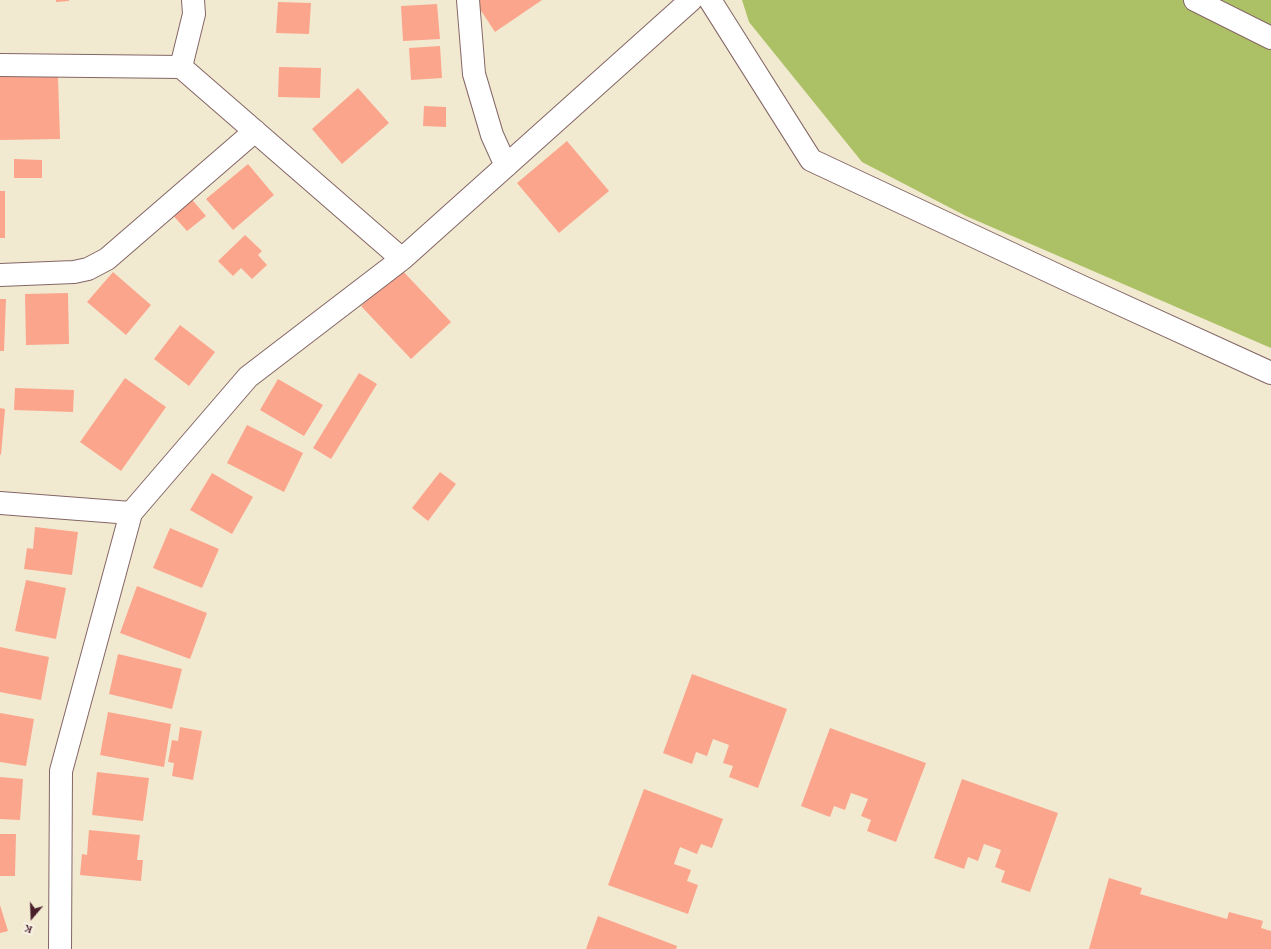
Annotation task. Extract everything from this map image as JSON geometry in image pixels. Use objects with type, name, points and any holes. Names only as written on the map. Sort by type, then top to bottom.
[{"type":"street","points":[[181,67],[194,14],[193,0]]},
{"type":"street","points":[[468,0],[474,74],[492,135],[506,166]]},
{"type":"street","points":[[60,949],[61,771],[131,513],[248,378],[402,259],[690,0]]},
{"type":"street","points":[[710,0],[811,160],[1271,373]]},
{"type":"street","points":[[1195,0],[1271,38]]},
{"type":"street","points":[[0,65],[181,67],[402,259]]},
{"type":"street","points":[[0,275],[74,272],[98,265],[107,259],[255,130]]},
{"type":"street","points":[[0,502],[131,513]]},
{"type":"green space","points":[[742,0],[1271,0],[1271,348],[966,216],[862,162],[749,22]]},
{"type":"building","points":[[56,0],[69,0],[69,1],[56,2]]},
{"type":"building","points":[[474,0],[542,0],[495,32]]},
{"type":"building","points":[[278,2],[311,3],[309,34],[276,33]]},
{"type":"building","points":[[437,4],[440,39],[403,41],[401,6]]},
{"type":"building","points":[[440,46],[442,78],[411,80],[409,48]]},
{"type":"building","points":[[279,67],[321,68],[320,98],[278,97]]},
{"type":"building","points":[[58,76],[60,139],[0,140],[0,77]]},
{"type":"building","points":[[358,88],[389,123],[342,164],[312,129]]},
{"type":"building","points":[[424,106],[446,107],[446,127],[423,126]]},
{"type":"building","points":[[567,141],[609,191],[559,233],[517,183]]},
{"type":"building","points":[[14,159],[42,160],[42,178],[14,178]]},
{"type":"building","points":[[248,164],[274,195],[233,230],[206,199]]},
{"type":"building","points":[[0,191],[5,191],[5,238],[0,238]]},
{"type":"building","points":[[189,196],[206,216],[187,231],[170,212]]},
{"type":"building","points":[[245,235],[262,251],[258,255],[267,265],[252,279],[241,268],[233,276],[218,261]]},
{"type":"building","points":[[400,268],[451,322],[411,359],[361,306]]},
{"type":"building","points":[[113,272],[151,305],[126,335],[87,302]]},
{"type":"building","points":[[68,293],[69,344],[26,345],[25,294]]},
{"type":"building","points":[[0,299],[6,299],[4,351],[0,351]]},
{"type":"building","points":[[180,325],[215,352],[189,386],[154,359]]},
{"type":"building","points":[[359,373],[377,384],[331,459],[313,448]]},
{"type":"building","points":[[125,378],[166,407],[121,471],[80,442]]},
{"type":"building","points":[[278,379],[323,405],[304,436],[260,410]]},
{"type":"building","points":[[15,388],[74,390],[73,412],[14,410]]},
{"type":"building","points":[[0,408],[5,409],[1,455],[0,454]]},
{"type":"building","points":[[247,425],[303,453],[284,492],[227,463]]},
{"type":"building","points":[[440,472],[456,484],[428,521],[412,508]]},
{"type":"building","points":[[212,473],[253,497],[232,534],[190,510]]},
{"type":"building","points":[[35,527],[78,532],[72,575],[24,569],[27,548],[33,549]]},
{"type":"building","points":[[170,528],[219,549],[202,588],[153,568]]},
{"type":"building","points":[[26,580],[66,588],[56,639],[15,631]]},
{"type":"building","points":[[137,586],[207,613],[190,659],[120,633]]},
{"type":"building","points":[[0,647],[49,657],[41,700],[0,692]]},
{"type":"building","points":[[118,654],[182,669],[172,709],[109,694]]},
{"type":"building","points":[[692,674],[787,709],[758,788],[729,777],[733,766],[723,763],[729,745],[713,739],[707,756],[696,752],[692,764],[663,753]]},
{"type":"building","points":[[108,712],[171,724],[164,767],[100,755]]},
{"type":"building","points":[[0,713],[34,719],[26,766],[0,762]]},
{"type":"building","points":[[180,727],[202,731],[193,780],[172,776],[174,763],[168,762],[172,740],[178,741]]},
{"type":"building","points":[[830,728],[926,763],[896,842],[867,831],[871,820],[861,816],[868,799],[851,793],[845,810],[834,806],[830,817],[801,806]]},
{"type":"building","points":[[97,772],[149,778],[143,821],[92,815]]},
{"type":"building","points":[[0,777],[23,779],[20,820],[0,819]]},
{"type":"building","points":[[962,779],[1058,813],[1030,892],[1001,882],[1005,871],[995,867],[1001,850],[984,844],[978,861],[968,857],[964,869],[934,858]]},
{"type":"building","points":[[644,789],[723,819],[712,848],[701,844],[697,854],[680,847],[674,864],[691,870],[687,881],[698,885],[688,914],[608,885]]},
{"type":"building","points":[[89,830],[140,835],[137,860],[143,860],[141,881],[80,875],[82,854],[87,855]]},
{"type":"building","points":[[0,834],[16,834],[15,876],[0,876]]},
{"type":"building","points":[[1109,878],[1142,888],[1140,894],[1227,919],[1229,912],[1263,921],[1261,928],[1271,931],[1271,949],[1089,949]]},
{"type":"building","points":[[0,905],[8,931],[0,933]]},
{"type":"building","points":[[598,916],[677,946],[676,949],[586,949]]}]
